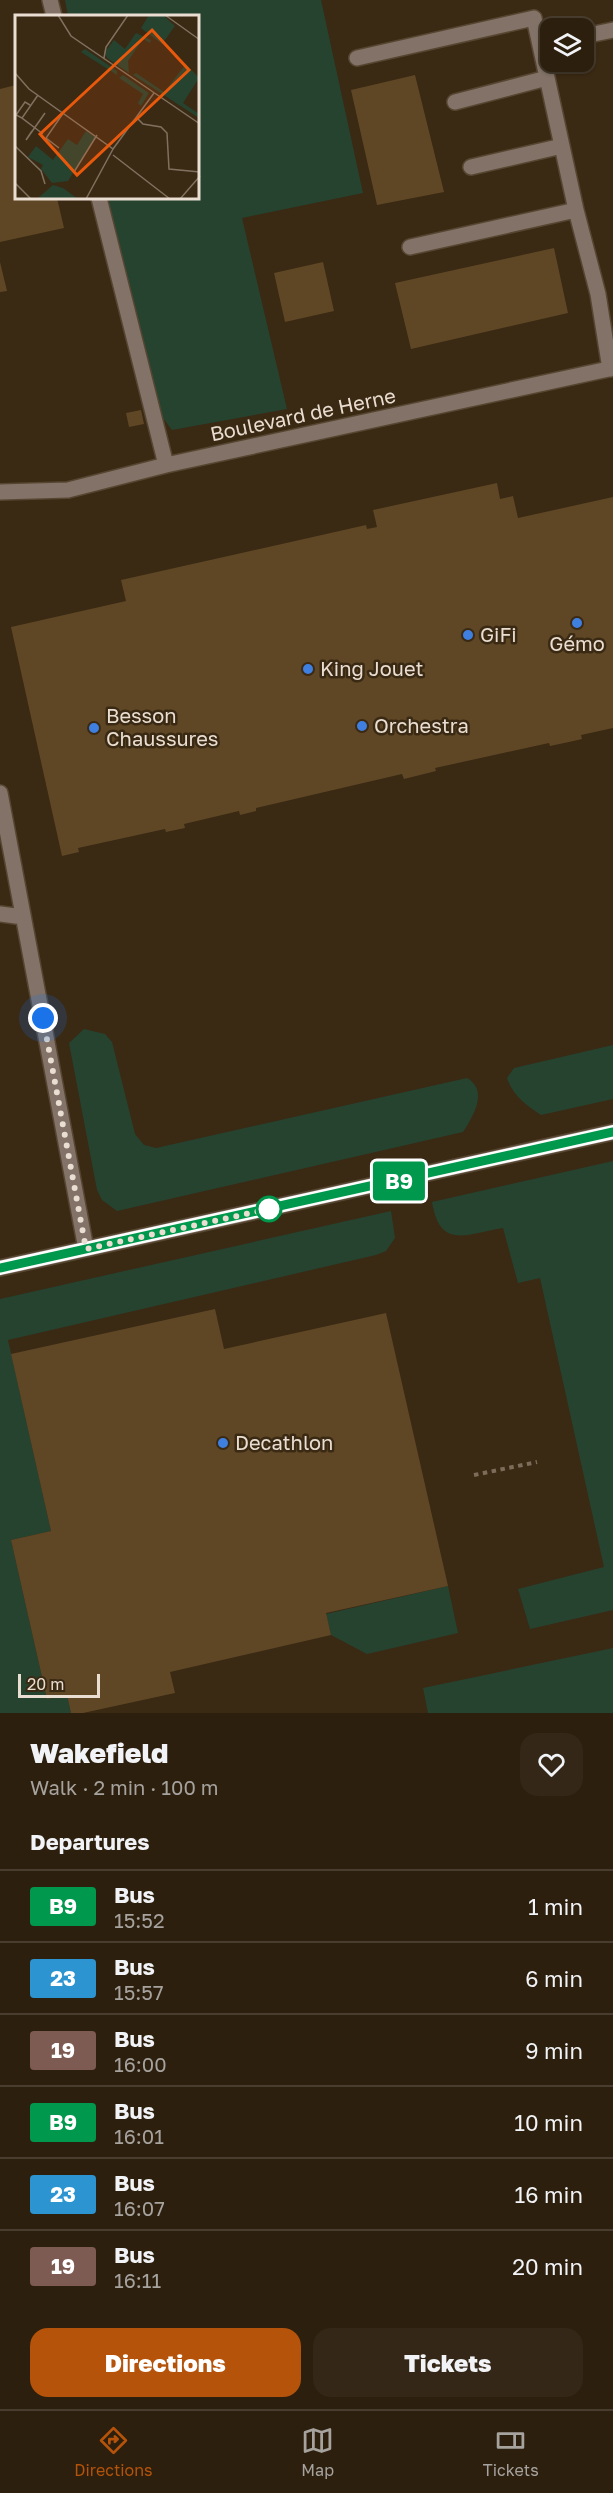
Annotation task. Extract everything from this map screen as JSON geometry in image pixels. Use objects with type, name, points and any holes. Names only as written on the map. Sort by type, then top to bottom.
[{"type":"street","points":[[50,0],[54,15]]},
{"type":"street","points":[[357,58],[534,18],[576,210],[598,294],[611,369]]},
{"type":"street","points":[[594,34],[613,30]]},
{"type":"street","points":[[456,102],[547,78]]},
{"type":"street","points":[[471,167],[562,146]]},
{"type":"street","points":[[100,200],[166,465]]},
{"type":"street","points":[[410,247],[576,210]]},
{"type":"street","name":"Boulevard de Herne","points":[[0,492],[68,490],[166,465],[611,369]]},
{"type":"street","points":[[0,793],[86,1249]]},
{"type":"street","points":[[0,914],[23,918]]},
{"type":"street","points":[[0,1268],[613,1132]]},
{"type":"path","points":[[474,1476],[537,1462]]},
{"type":"green space","points":[[65,0],[321,0],[363,193],[242,218],[287,409],[172,430],[150,401],[107,200],[200,200],[200,15],[68,15]]},
{"type":"green space","points":[[84,1029],[105,1034],[112,1042],[135,1134],[144,1145],[156,1148],[467,1078],[474,1083],[477,1090],[477,1104],[463,1132],[117,1211],[102,1200],[97,1190],[69,1043]]},
{"type":"green space","points":[[613,1045],[613,1099],[541,1115],[516,1095],[507,1078],[514,1068]]},
{"type":"green space","points":[[613,1161],[613,1610],[530,1629],[518,1589],[604,1567],[540,1278],[518,1283],[503,1228],[466,1235],[448,1233],[441,1227],[432,1202]]},
{"type":"green space","points":[[391,1211],[395,1238],[386,1251],[376,1255],[8,1340],[51,1531],[11,1540],[47,1699],[67,1695],[71,1713],[0,1713],[0,1299]]},
{"type":"green space","points":[[448,1586],[458,1633],[367,1654],[331,1635],[326,1614]]},
{"type":"green space","points":[[613,1648],[613,1713],[428,1713],[423,1688]]},
{"type":"building","points":[[415,75],[444,192],[377,205],[351,90]]},
{"type":"building","points":[[15,85],[15,200],[57,200],[64,228],[0,242],[0,89]]},
{"type":"building","points":[[554,248],[568,313],[411,349],[395,283]]},
{"type":"building","points":[[0,262],[7,291],[0,292]]},
{"type":"building","points":[[323,262],[334,311],[285,322],[274,273]]},
{"type":"building","points":[[141,410],[144,424],[129,427],[126,413]]},
{"type":"building","points":[[497,483],[500,499],[513,496],[518,518],[613,497],[613,728],[581,735],[582,739],[569,742],[550,746],[549,743],[435,768],[436,771],[404,779],[402,774],[256,808],[256,811],[240,815],[239,811],[184,824],[185,828],[166,832],[165,829],[78,848],[79,852],[62,856],[11,627],[126,601],[121,580],[366,525],[367,529],[377,527],[373,510]]},
{"type":"building","name":"Decathlon","points":[[215,1309],[224,1349],[386,1313],[448,1586],[326,1613],[331,1635],[170,1672],[175,1693],[83,1713],[71,1713],[67,1695],[47,1699],[11,1540],[51,1531],[11,1354]]},
{"type":"bus line","name":"B9","points":[[0,1268],[402,1181],[613,1132]]},
{"type":"place","name":"Gémo","points":[[577,623]]},
{"type":"place","name":"GiFi","points":[[468,635]]},
{"type":"place","name":"King Jouet","points":[[308,669]]},
{"type":"place","name":"Orchestra","points":[[362,726]]},
{"type":"place","name":"Besson Chaussures","points":[[94,728]]},
{"type":"place","name":"Decathlon","points":[[223,1443]]},
{"type":"route","points":[[43,1018],[86,1249],[271,1209],[269,1209]]}]
